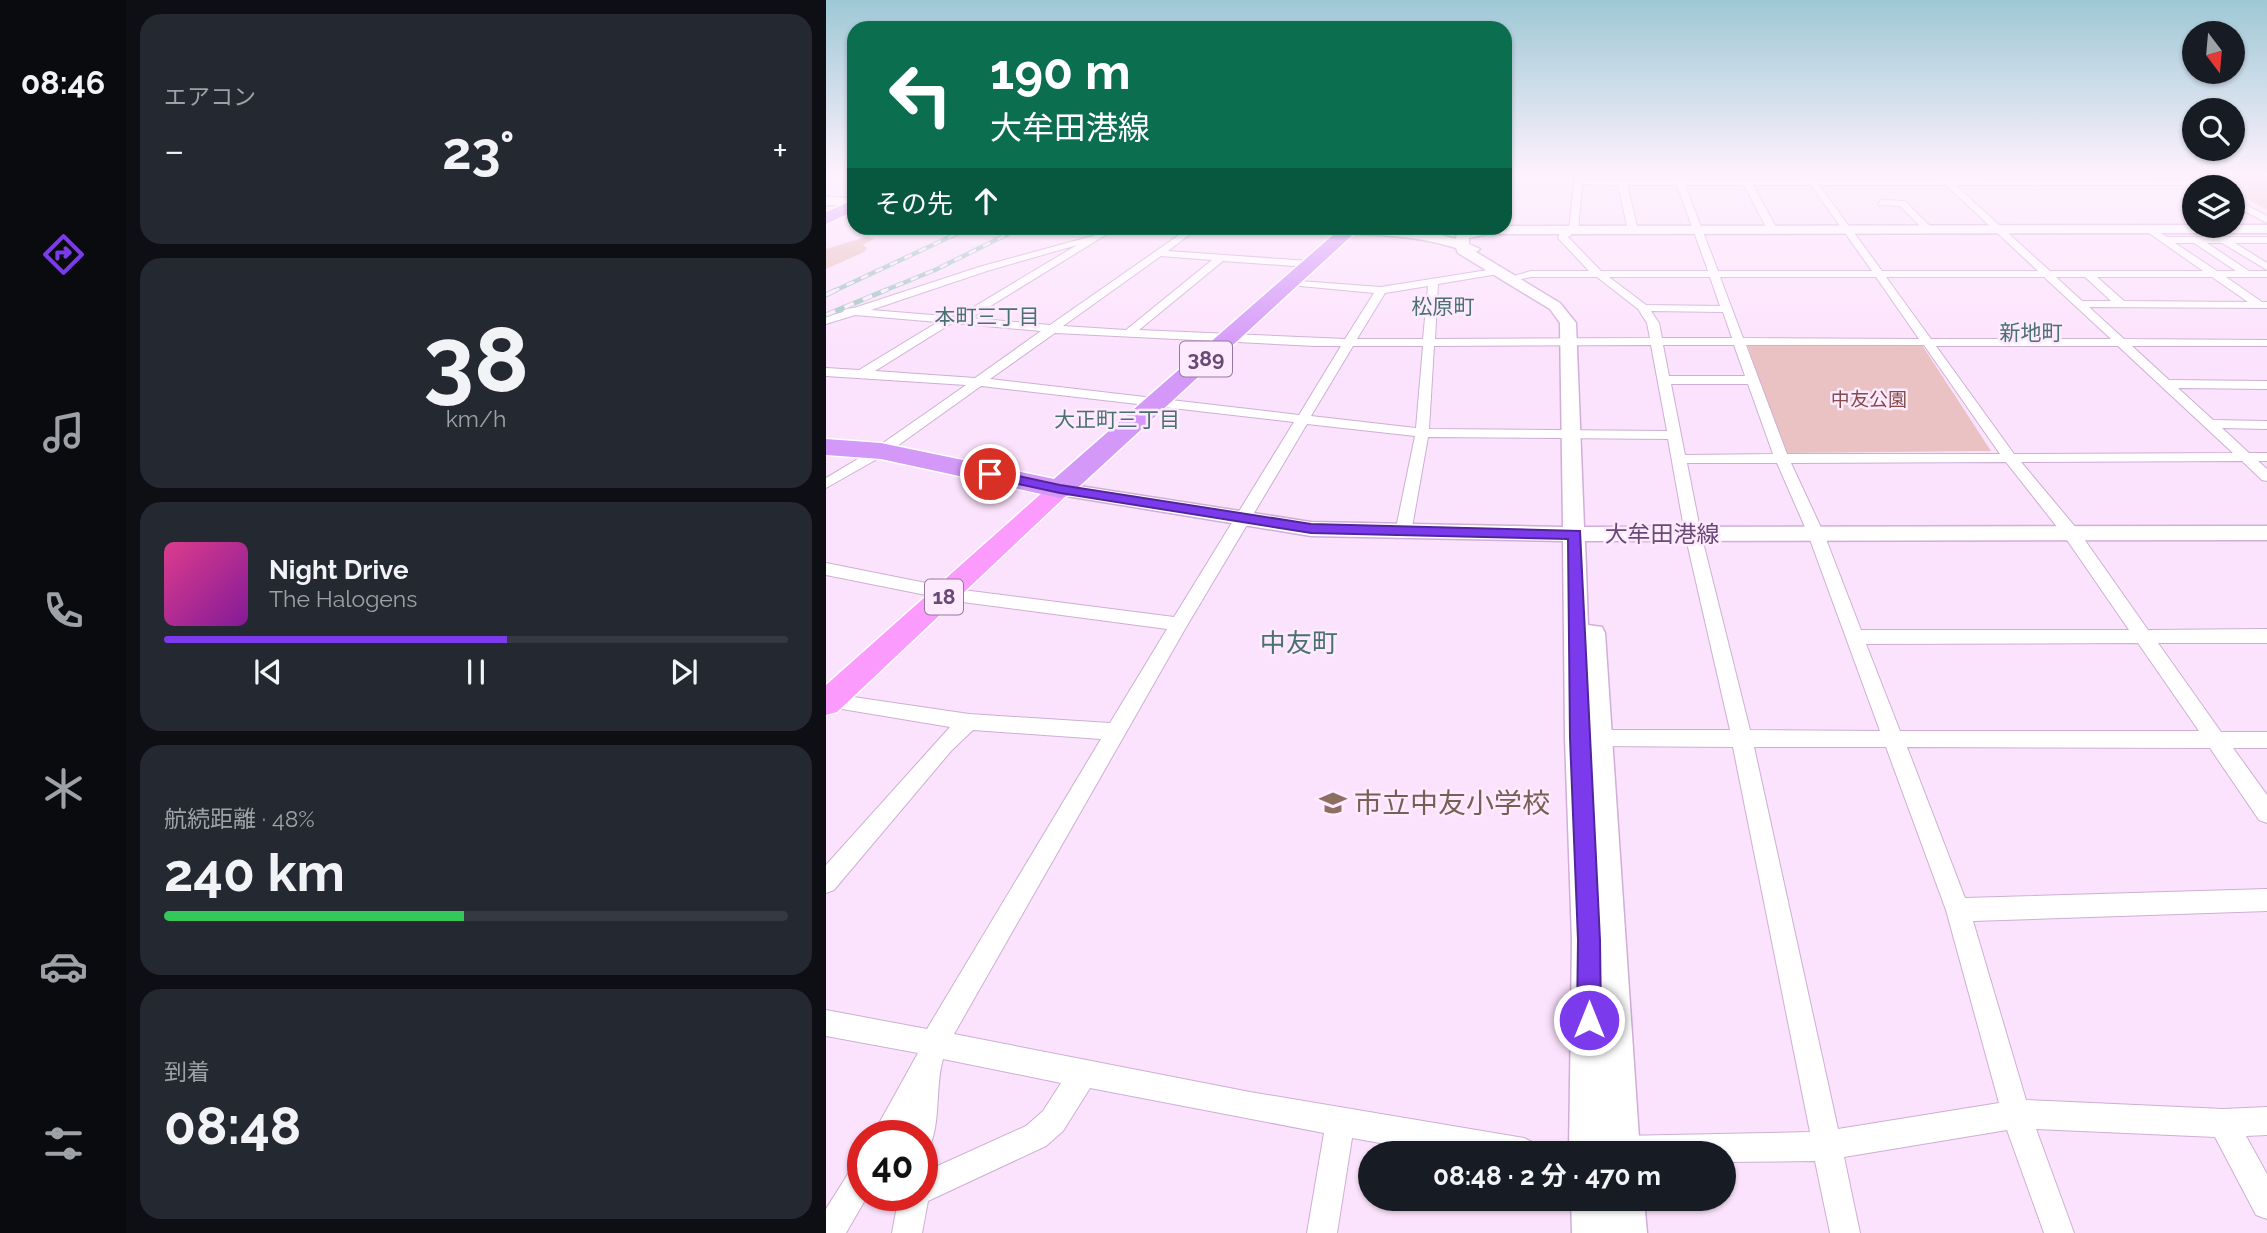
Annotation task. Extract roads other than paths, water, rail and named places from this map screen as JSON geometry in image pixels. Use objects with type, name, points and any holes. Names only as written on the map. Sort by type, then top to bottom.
[{"type":"highway","name":"389","points":[[1052,487],[1337,235]]},
{"type":"highway","points":[[826,447],[881,451],[1052,487]]},
{"type":"main road","name":"18","points":[[827,692],[1052,487]]},
{"type":"street","points":[[1566,234],[1563,237],[1599,274],[1627,292],[1644,308],[1653,323],[1693,534],[1742,740],[1845,1233]]},
{"type":"street","points":[[1699,234],[1782,459],[1816,534],[1958,910],[2016,1114],[2059,1233]]},
{"type":"street","points":[[1850,234],[2011,459],[2071,533],[2146,637],[2267,813]]},
{"type":"street","points":[[2004,234],[2267,477]]},
{"type":"street","points":[[2132,234],[2182,234]]},
{"type":"street","points":[[2156,234],[2196,240],[2207,238]]},
{"type":"street","points":[[2156,234],[2264,307]]},
{"type":"street","points":[[862,374],[1100,235]]},
{"type":"street","points":[[826,484],[881,451],[1184,235]]},
{"type":"street","points":[[1428,235],[1461,245]]},
{"type":"street","points":[[1462,235],[1463,250],[1510,275],[1563,314],[1573,341],[1582,534],[1598,738],[1605,1141]]},
{"type":"street","points":[[826,321],[848,311],[1065,244],[1097,237]]},
{"type":"street","points":[[2228,238],[2267,267]]},
{"type":"street","points":[[2240,238],[2267,240]]},
{"type":"street","points":[[2196,240],[2247,274]]},
{"type":"street","points":[[2251,240],[2267,250]]},
{"type":"street","points":[[1159,253],[1221,257],[1299,270],[1381,290],[1510,275],[2267,274]]},
{"type":"street","points":[[1129,333],[1221,257]]},
{"type":"street","points":[[2086,273],[2121,304]]},
{"type":"street","points":[[1403,533],[1422,433],[1433,283]]},
{"type":"street","points":[[895,1120],[926,1068],[935,1041],[1179,624],[1351,344],[1381,290]]},
{"type":"street","points":[[2081,304],[2264,307]]},
{"type":"street","points":[[1644,308],[1728,309]]},
{"type":"street","points":[[848,311],[1052,329],[1351,344],[1573,341],[2267,343]]},
{"type":"street","points":[[826,372],[979,382],[1422,433],[1674,435]]},
{"type":"street","points":[[1663,380],[1754,380]]},
{"type":"street","points":[[2167,384],[2267,385]]},
{"type":"street","points":[[2210,424],[2267,425]]},
{"type":"street","points":[[1678,458],[2267,457]]},
{"type":"street","name":"大牟田港線","points":[[1052,487],[1311,529],[1403,533],[2267,533]]},
{"type":"street","points":[[1582,534],[1579,738],[1589,940],[1604,1141]]},
{"type":"street","points":[[826,569],[936,592],[1179,624]]},
{"type":"street","points":[[1855,637],[2267,636]]},
{"type":"street","points":[[827,692],[969,722],[1117,732]]},
{"type":"street","points":[[826,882],[944,745],[969,722]]},
{"type":"street","points":[[1598,738],[2267,740]]},
{"type":"street","points":[[1958,910],[2267,900]]},
{"type":"street","points":[[826,1023],[935,1041],[1083,1074],[1340,1124],[1448,1141]]},
{"type":"street","points":[[921,1120],[926,1068]]},
{"type":"street","points":[[938,1182],[1036,1136],[1060,1112],[1083,1074]]},
{"type":"street","points":[[1736,1148],[1825,1146],[2016,1114],[2223,1123],[2267,1121]]},
{"type":"street","points":[[2223,1123],[2267,1204]]},
{"type":"street","points":[[1322,1233],[1340,1124]]},
{"type":"street","points":[[829,1233],[847,1203]]},
{"type":"street","points":[[907,1233],[911,1211]]},
{"type":"street","points":[[1593,1211],[1594,1233]]},
{"type":"street","points":[[1624,1211],[1625,1233]]},
{"type":"railway","points":[[832,292],[954,235]]},
{"type":"railway","points":[[881,292],[935,270],[1006,235]]},
{"type":"railway","points":[[832,292],[836,290]]},
{"type":"railway","points":[[826,315],[886,290]]},
{"type":"railway","points":[[826,295],[832,292]]},
{"type":"place","name":"市立中友小学校","points":[[1333,803]]},
{"type":"district","name":"松原町","points":[[1443,307]]},
{"type":"district","name":"本町三丁目","points":[[987,317]]},
{"type":"district","name":"新地町","points":[[2031,333]]},
{"type":"district","name":"大正町三丁目","points":[[1117,420]]},
{"type":"district","name":"中友町","points":[[1299,643]]},
{"type":"park label","name":"中友公園","points":[[1869,399]]}]
